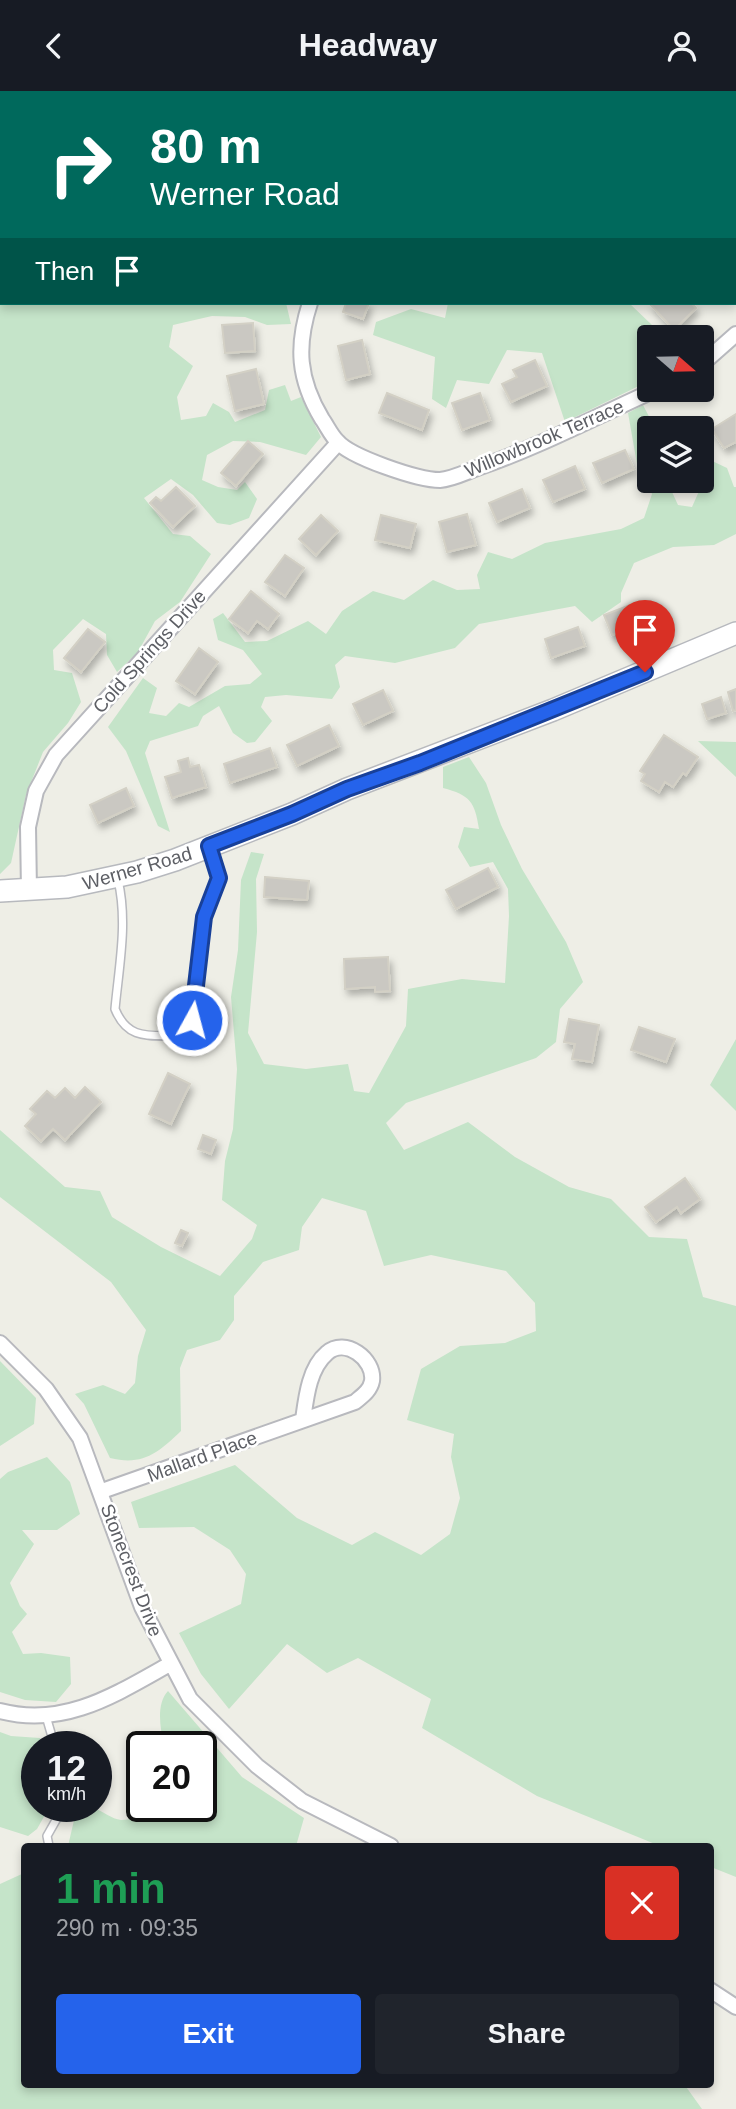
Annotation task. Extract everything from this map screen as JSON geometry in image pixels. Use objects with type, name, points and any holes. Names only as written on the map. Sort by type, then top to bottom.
[{"type":"street","name":"Willowbrook Terrace","points":[[309,305],[302,329],[301,366],[310,399],[338,443],[389,470],[439,480],[505,458],[637,398]]},
{"type":"street","points":[[714,354],[736,334]]},
{"type":"street","name":"Cold Springs Drive","points":[[29,891],[27,827],[36,791],[55,755],[338,443]]},
{"type":"street","name":"Werner Road","points":[[0,891],[67,887],[175,860],[292,814],[347,789],[553,710],[736,633]]},
{"type":"street","name":"Stonecrest Drive","points":[[0,1343],[46,1389],[80,1438],[102,1491],[142,1607],[190,1699],[257,1766],[302,1801],[385,1843]]},
{"type":"street","name":"Mallard Place","points":[[102,1491],[355,1402],[367,1392],[372,1380],[371,1366],[363,1356],[342,1347],[333,1348],[326,1353],[313,1374],[303,1420]]},
{"type":"street","points":[[0,1711],[46,1716],[62,1714],[91,1705],[170,1664]]},
{"type":"street","points":[[714,1993],[736,2007]]},
{"type":"lane","points":[[117,876],[123,902],[123,919],[116,1009],[127,1028],[139,1035],[179,1036],[192,1020],[204,917],[219,878],[209,846]]},
{"type":"lane","points":[[46,1716],[50,1731]]},
{"type":"lane","points":[[48,1843],[47,1836],[55,1822]]},
{"type":"green space","points":[[0,305],[286,305],[291,324],[267,325],[245,317],[212,316],[173,325],[169,347],[193,366],[177,397],[181,420],[206,416],[213,403],[229,412],[235,422],[265,410],[269,390],[285,385],[291,401],[301,397],[321,437],[306,455],[260,442],[233,441],[207,455],[202,480],[218,487],[237,490],[245,482],[257,499],[249,518],[230,525],[217,523],[193,495],[171,479],[144,498],[173,534],[190,536],[211,554],[180,602],[155,621],[138,652],[117,672],[107,655],[106,634],[83,619],[53,650],[54,670],[72,673],[81,702],[68,723],[43,752],[26,795],[11,863],[0,874]]},
{"type":"green space","points":[[448,305],[631,305],[652,325],[637,325],[637,387],[565,422],[542,353],[507,350],[489,384],[457,380],[446,408],[432,399],[435,357],[373,335],[376,322],[411,309],[445,318]]},
{"type":"green space","points":[[643,405],[649,416],[637,416],[637,464],[628,413]]},
{"type":"green space","points":[[714,462],[727,468],[736,487],[736,534],[714,545],[673,547],[634,563],[621,593],[621,602],[592,622],[575,606],[479,624],[455,648],[395,663],[345,656],[335,665],[340,687],[332,699],[286,695],[265,697],[261,707],[272,721],[255,742],[247,743],[233,733],[219,706],[203,716],[198,726],[150,741],[145,753],[170,832],[158,826],[126,751],[108,727],[143,678],[157,688],[149,713],[166,716],[179,703],[189,707],[225,686],[250,684],[262,674],[243,650],[218,640],[213,619],[223,613],[245,642],[267,641],[308,621],[326,634],[342,611],[373,591],[404,600],[433,580],[457,590],[480,589],[477,575],[488,552],[512,559],[545,543],[621,529],[644,518],[652,494],[672,493],[678,505],[692,507],[698,493],[714,493]]},
{"type":"green space","points":[[698,741],[736,742],[736,777]]},
{"type":"green space","points":[[469,757],[486,783],[501,825],[522,869],[566,942],[583,982],[560,1009],[556,1042],[536,1058],[406,1103],[386,1123],[404,1150],[468,1122],[515,1157],[569,1187],[611,1199],[649,1237],[687,1239],[703,1297],[736,1306],[736,1877],[714,1868],[714,1843],[653,1843],[537,1796],[422,1728],[431,1699],[358,1658],[327,1673],[287,1644],[229,1709],[201,1674],[179,1633],[241,1604],[246,1574],[230,1550],[194,1527],[139,1528],[131,1502],[235,1465],[297,1518],[352,1545],[375,1532],[421,1555],[450,1534],[460,1498],[451,1457],[454,1434],[407,1420],[421,1369],[460,1346],[505,1343],[536,1331],[535,1303],[506,1271],[431,1255],[384,1266],[366,1211],[322,1198],[302,1227],[299,1250],[263,1262],[234,1296],[234,1320],[220,1340],[187,1350],[180,1368],[181,1431],[149,1456],[122,1460],[110,1458],[84,1404],[75,1394],[103,1385],[125,1394],[135,1383],[138,1356],[146,1330],[111,1282],[0,1197],[0,1130],[65,1187],[100,1191],[112,1217],[161,1247],[220,1276],[252,1239],[257,1225],[222,1200],[225,1161],[233,1129],[237,1069],[231,997],[238,950],[241,880],[251,852],[264,854],[256,879],[257,932],[248,1033],[264,1064],[306,1069],[348,1064],[354,1091],[369,1093],[406,1026],[408,989],[462,979],[505,983],[508,889],[493,862],[470,867],[458,847],[464,827],[479,829],[470,801],[443,788],[443,767]]},
{"type":"green space","points":[[736,1039],[736,1111],[710,1085]]},
{"type":"green space","points":[[0,1361],[36,1398],[34,1424],[0,1446]]},
{"type":"green space","points":[[47,1457],[70,1482],[80,1514],[57,1530],[22,1530],[34,1544],[10,1583],[20,1606],[27,1614],[12,1632],[23,1654],[41,1653],[70,1657],[71,1684],[56,1702],[25,1700],[0,1692],[0,1479],[8,1472]]},
{"type":"green space","points":[[168,1691],[202,1731],[161,1731],[162,1703]]},
{"type":"green space","points":[[0,1732],[21,1737],[21,1822],[41,1822],[28,1836],[0,1827]]},
{"type":"green space","points":[[217,1748],[242,1777],[304,1818],[297,1843],[69,1843],[74,1822],[112,1822],[112,1817],[121,1820],[217,1822]]},
{"type":"green space","points":[[21,1874],[21,2088],[687,2088],[702,2109],[0,2109],[0,1884]]},
{"type":"building","points":[[345,305],[368,305],[363,319],[343,312]]},
{"type":"building","points":[[651,305],[693,305],[696,308],[679,325],[669,325]]},
{"type":"building","points":[[253,323],[255,351],[225,353],[222,325]]},
{"type":"building","points":[[362,340],[370,374],[346,380],[338,346]]},
{"type":"building","points":[[535,360],[547,386],[511,402],[502,384],[517,377],[513,370]]},
{"type":"building","points":[[256,369],[264,404],[235,411],[227,376]]},
{"type":"building","points":[[387,393],[429,410],[422,430],[379,413]]},
{"type":"building","points":[[480,393],[490,420],[462,430],[452,403]]},
{"type":"building","points":[[736,414],[736,442],[724,448],[714,428]]},
{"type":"building","points":[[248,441],[263,454],[236,486],[221,473]]},
{"type":"building","points":[[625,450],[634,469],[602,483],[593,463]]},
{"type":"building","points":[[575,466],[585,489],[553,502],[543,480]]},
{"type":"building","points":[[176,487],[195,506],[173,527],[150,503],[156,497],[161,501]]},
{"type":"building","points":[[522,489],[530,508],[497,522],[489,503]]},
{"type":"building","points":[[467,514],[476,545],[447,552],[439,522]]},
{"type":"building","points":[[321,515],[338,531],[316,555],[299,539]]},
{"type":"building","points":[[381,515],[416,524],[410,548],[375,540]]},
{"type":"building","points":[[285,555],[304,568],[285,596],[265,582]]},
{"type":"building","points":[[251,591],[279,614],[268,629],[257,621],[248,633],[229,619]]},
{"type":"building","points":[[630,605],[638,625],[612,635],[604,615]]},
{"type":"building","points":[[578,627],[585,646],[551,658],[545,639]]},
{"type":"building","points":[[88,629],[105,642],[81,672],[64,658]]},
{"type":"building","points":[[199,648],[218,662],[195,694],[176,681]]},
{"type":"building","points":[[736,689],[736,710],[733,711],[728,692]]},
{"type":"building","points":[[383,690],[393,711],[363,725],[353,704]]},
{"type":"building","points":[[721,697],[726,713],[707,719],[702,704]]},
{"type":"building","points":[[329,725],[339,746],[297,766],[287,745]]},
{"type":"building","points":[[664,735],[698,757],[686,775],[683,773],[673,787],[665,782],[659,792],[641,781],[645,774],[640,771]]},
{"type":"building","points":[[270,748],[277,767],[230,783],[224,764]]},
{"type":"building","points":[[188,758],[190,767],[199,765],[206,787],[172,798],[165,777],[181,772],[178,761]]},
{"type":"building","points":[[126,788],[134,806],[98,823],[90,805]]},
{"type":"building","points":[[488,868],[498,887],[456,909],[446,890]]},
{"type":"building","points":[[265,877],[309,881],[307,900],[264,897]]},
{"type":"building","points":[[388,957],[390,991],[375,992],[375,987],[345,989],[344,959]]},
{"type":"building","points":[[569,1019],[599,1025],[592,1062],[572,1059],[575,1044],[564,1042]]},
{"type":"building","points":[[639,1027],[675,1039],[666,1062],[631,1050]]},
{"type":"building","points":[[168,1073],[190,1084],[171,1124],[149,1114]]},
{"type":"building","points":[[85,1087],[101,1102],[65,1140],[53,1129],[41,1141],[25,1126],[36,1114],[30,1109],[47,1091],[55,1098],[65,1088],[75,1098]]},
{"type":"building","points":[[203,1135],[216,1140],[211,1154],[198,1149]]},
{"type":"building","points":[[685,1178],[700,1199],[681,1213],[677,1207],[656,1222],[645,1207]]},
{"type":"building","points":[[181,1230],[188,1233],[182,1246],[175,1243]]},
{"type":"route","points":[[192,1020],[204,917],[219,878],[209,846],[645,672]]}]
